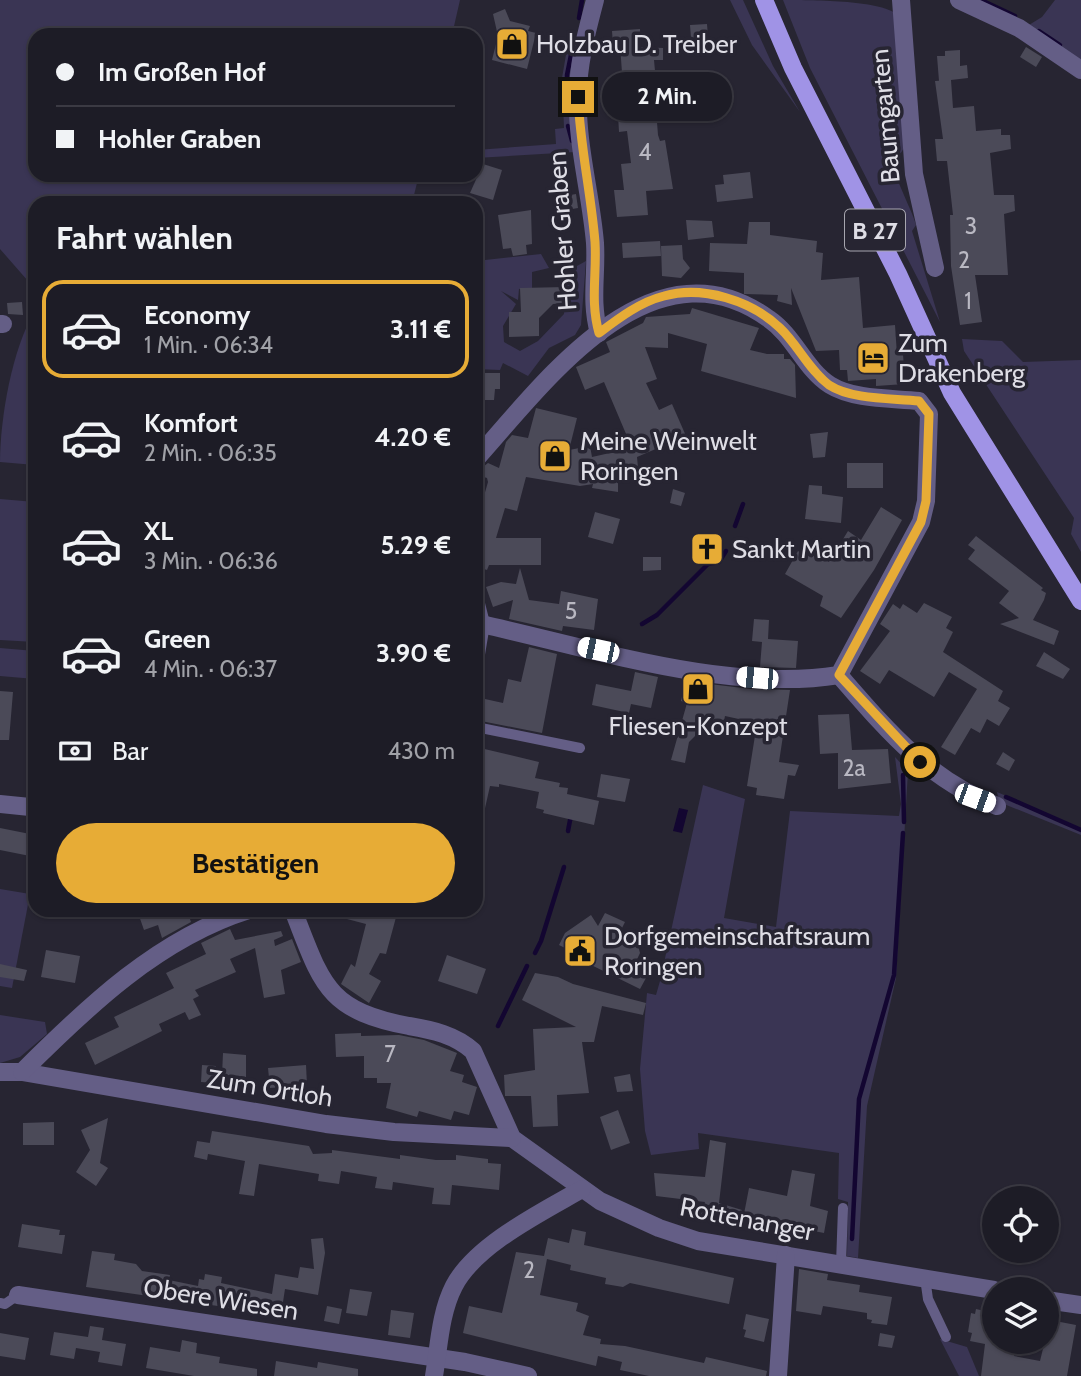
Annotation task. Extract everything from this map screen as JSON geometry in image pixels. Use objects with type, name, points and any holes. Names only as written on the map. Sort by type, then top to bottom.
[{"type":"main road","name":"B 27","points":[[764,0],[793,68],[898,274],[940,370],[978,439],[1054,552],[1081,600]]},
{"type":"street","name":"Hohler Graben","points":[[595,0],[582,56],[578,97],[592,207],[595,251],[593,303],[599,333]]},
{"type":"street","name":"Baumgarten","points":[[901,0],[914,174],[935,268]]},
{"type":"street","points":[[959,0],[978,6],[1030,34],[1081,70]]},
{"type":"street","points":[[483,452],[556,372],[599,333],[639,306],[667,295],[694,293],[742,304],[769,318],[833,387],[860,394],[919,401],[929,414],[926,501],[921,522],[839,675]]},
{"type":"street","points":[[483,624],[634,659],[732,675],[792,680],[839,675]]},
{"type":"street","points":[[839,675],[920,762],[943,780],[997,806]]},
{"type":"street","points":[[0,804],[28,807]]},
{"type":"street","points":[[22,1072],[73,1020],[166,949],[198,930],[231,917]]},
{"type":"street","points":[[296,917],[321,979],[343,1003],[379,1020],[440,1032],[473,1051],[512,1138]]},
{"type":"street","name":"Zum Ortloh","points":[[0,1072],[22,1072],[326,1124],[394,1132],[512,1138]]},
{"type":"street","name":"Rottenanger","points":[[512,1138],[582,1189],[627,1214],[687,1237],[982,1288]]},
{"type":"street","points":[[435,1368],[446,1307],[454,1286],[467,1266],[507,1235],[582,1189]]},
{"type":"street","points":[[778,1376],[786,1255]]},
{"type":"street","name":"Obere Wiesen","points":[[18,1295],[435,1368],[528,1376]]},
{"type":"street","points":[[1059,1302],[1081,1306]]},
{"type":"lane","points":[[483,727],[580,748]]},
{"type":"lane","points":[[841,1264],[844,1208]]},
{"type":"lane","points":[[925,1278],[928,1299],[946,1337]]},
{"type":"lane","name":"Obere Wiesen","points":[[0,1303],[5,1304],[18,1295]]},
{"type":"shaded area","points":[[0,0],[460,0],[454,28],[28,28],[28,182],[417,182],[414,196],[28,196],[28,281],[0,249]]},
{"type":"shaded area","points":[[730,0],[743,0],[773,66],[800,112],[752,45]]},
{"type":"shaded area","points":[[783,0],[860,3],[888,9],[896,14],[905,145],[894,169],[916,225],[912,231],[940,322],[810,68]]},
{"type":"shaded area","points":[[1055,0],[1081,0],[1081,66],[1024,28],[1042,17]]},
{"type":"shaded area","points":[[568,43],[576,46],[569,90],[575,152],[483,158],[483,149],[556,144],[555,129],[564,128],[562,78]]},
{"type":"shaded area","points":[[541,254],[549,268],[532,272],[532,288],[519,289],[518,300],[501,291],[516,304],[503,326],[504,342],[520,351],[538,341],[564,314],[566,272],[586,261],[581,325],[575,335],[549,348],[528,376],[503,363],[500,370],[483,369],[483,260]]},
{"type":"shaded area","points":[[28,324],[28,464],[0,462],[2,425],[9,384]]},
{"type":"shaded area","points":[[962,339],[1002,341],[1023,362],[1081,360],[1081,552],[1071,534],[1074,518],[964,351]]},
{"type":"shaded area","points":[[0,499],[28,501],[28,642],[0,640]]},
{"type":"shaded area","points":[[0,648],[28,650],[28,678],[0,676]]},
{"type":"shaded area","points":[[895,757],[908,771],[896,978],[867,1106],[858,1258],[847,1256],[848,1202],[838,1199],[839,1153],[698,1133],[699,1149],[651,1155],[645,1131],[640,1069],[647,993],[656,995],[660,981],[703,785],[745,799],[724,918],[776,927],[790,811],[899,816],[901,804]]},
{"type":"shaded area","points":[[997,792],[1081,828],[1081,835],[999,802]]},
{"type":"shaded area","points":[[679,808],[688,810],[682,833],[673,831]]},
{"type":"shaded area","points":[[0,889],[28,894],[28,904],[12,988],[0,986]]},
{"type":"shaded area","points":[[0,1015],[45,1022],[47,1034],[20,1057],[0,1063]]},
{"type":"shaded area","points":[[940,1339],[967,1347],[979,1376],[959,1376]]},
{"type":"building","points":[[505,9],[510,21],[530,26],[528,31],[536,33],[527,69],[492,60],[496,44],[500,45],[493,14]]},
{"type":"building","points":[[707,24],[708,37],[691,38],[690,25]]},
{"type":"building","points":[[640,29],[641,47],[663,48],[663,60],[654,60],[653,71],[658,135],[660,141],[665,140],[673,189],[646,191],[648,215],[617,217],[614,190],[624,190],[621,164],[631,163],[627,131],[619,132],[618,115],[625,114],[620,45],[613,45],[612,31]]},
{"type":"building","points":[[1026,47],[1042,57],[1036,67],[1020,57]]},
{"type":"building","points":[[960,50],[960,66],[967,65],[968,78],[951,80],[953,108],[974,106],[976,131],[1001,129],[1001,135],[1010,135],[1011,149],[990,153],[994,195],[1014,195],[1015,211],[1004,214],[1008,275],[975,275],[982,322],[960,325],[951,266],[950,215],[953,215],[947,161],[937,161],[935,139],[943,139],[935,81],[939,81],[937,56],[945,56],[945,51]]},
{"type":"building","points":[[483,164],[502,170],[493,200],[470,193],[475,182],[483,182]]},
{"type":"building","points":[[750,172],[753,198],[717,202],[715,185],[724,184],[723,175]]},
{"type":"building","points":[[576,194],[578,208],[561,211],[559,197]]},
{"type":"building","points":[[531,210],[532,244],[526,245],[527,254],[513,256],[511,248],[503,249],[498,215]]},
{"type":"building","points":[[686,220],[712,221],[714,237],[688,240]]},
{"type":"building","points":[[749,222],[770,222],[770,235],[817,241],[816,252],[823,253],[821,280],[859,277],[863,328],[895,325],[897,355],[903,354],[905,384],[876,386],[876,379],[848,381],[847,370],[840,370],[839,350],[816,351],[791,288],[792,305],[777,301],[778,295],[744,294],[744,273],[709,271],[710,243],[747,244]]},
{"type":"building","points":[[660,241],[661,256],[623,258],[622,243]]},
{"type":"building","points":[[682,245],[683,259],[690,268],[681,278],[662,276],[661,246]]},
{"type":"building","points":[[566,287],[566,303],[553,304],[539,318],[539,336],[509,337],[509,312],[521,312],[520,288]]},
{"type":"building","points":[[22,302],[23,315],[8,314],[7,303]]},
{"type":"building","points":[[692,308],[759,328],[750,350],[784,354],[784,359],[790,359],[795,365],[796,398],[701,371],[707,344],[668,333],[668,348],[645,347],[657,379],[646,383],[659,410],[672,404],[686,436],[637,457],[639,478],[618,482],[618,492],[592,488],[593,484],[580,486],[526,477],[517,511],[505,508],[496,538],[541,538],[541,565],[489,565],[487,570],[484,569],[483,499],[488,482],[483,477],[483,467],[488,463],[499,468],[506,442],[512,435],[528,438],[536,408],[577,418],[569,450],[590,446],[592,457],[632,448],[604,382],[585,390],[576,367],[610,352],[606,342],[643,323],[646,317],[690,314]]},
{"type":"building","points":[[483,373],[500,373],[500,389],[495,389],[494,400],[483,400]]},
{"type":"building","points":[[828,432],[825,457],[813,458],[810,434]]},
{"type":"building","points":[[847,463],[883,463],[883,488],[847,488]]},
{"type":"building","points":[[809,485],[822,486],[822,494],[843,497],[841,523],[805,519]]},
{"type":"building","points":[[673,489],[685,493],[681,506],[670,503]]},
{"type":"building","points":[[881,507],[902,520],[874,570],[841,618],[820,606],[823,596],[785,574],[798,551],[805,556],[809,550],[829,562],[848,531],[861,540]]},
{"type":"building","points":[[595,512],[620,519],[613,544],[588,537]]},
{"type":"building","points":[[976,536],[1043,588],[1041,590],[1046,593],[1044,600],[1033,620],[1059,631],[1054,645],[1000,624],[1019,618],[999,603],[1009,591],[968,559],[975,550],[968,545]]},
{"type":"building","points":[[643,557],[661,557],[661,570],[643,571]]},
{"type":"building","points":[[520,568],[529,600],[559,604],[561,591],[598,599],[594,630],[563,626],[562,631],[509,619],[513,600],[493,607],[486,587],[501,582],[516,584]]},
{"type":"building","points":[[924,603],[952,617],[946,628],[953,632],[943,652],[1003,691],[998,701],[1010,708],[999,726],[987,719],[980,733],[971,728],[955,755],[941,747],[977,689],[949,672],[934,697],[889,670],[880,684],[860,671],[890,631],[880,624],[893,604],[900,609],[903,604],[917,613]]},
{"type":"building","points":[[754,619],[769,620],[768,639],[798,641],[796,668],[760,667],[762,642],[752,641]]},
{"type":"building","points":[[529,647],[557,654],[542,733],[483,721],[483,699],[503,703],[508,679],[521,682]]},
{"type":"building","points":[[1044,652],[1070,669],[1063,679],[1036,666]]},
{"type":"building","points":[[635,672],[658,677],[651,708],[631,704],[629,713],[592,705],[596,684],[631,691]]},
{"type":"building","points":[[685,681],[751,689],[790,690],[779,762],[799,765],[795,776],[788,775],[784,799],[756,795],[757,788],[747,786],[757,723],[725,716],[723,727],[698,723],[695,736],[689,742],[685,763],[671,760],[687,703],[681,701]]},
{"type":"building","points":[[0,691],[13,692],[9,740],[0,740]]},
{"type":"building","points":[[849,714],[852,750],[888,749],[891,783],[838,789],[838,753],[820,754],[818,715]]},
{"type":"building","points":[[483,749],[539,762],[535,778],[560,783],[559,787],[568,788],[567,794],[599,801],[594,825],[543,813],[544,810],[536,808],[539,792],[499,784],[499,787],[490,786],[483,817]]},
{"type":"building","points":[[1003,752],[1015,760],[1009,771],[996,764]]},
{"type":"building","points":[[601,774],[630,779],[625,802],[597,797]]},
{"type":"building","points":[[0,828],[28,834],[28,856],[0,850]]},
{"type":"building","points":[[605,913],[625,922],[614,944],[636,938],[640,953],[632,970],[646,978],[640,989],[581,960],[583,957],[559,945],[565,933],[591,915],[598,926]]},
{"type":"building","points":[[139,917],[189,917],[191,922],[162,938],[158,925],[144,930]]},
{"type":"building","points":[[339,917],[396,917],[386,954],[380,953],[369,974],[381,981],[369,1003],[341,984],[351,964],[355,967],[366,924]]},
{"type":"building","points":[[230,929],[235,940],[281,931],[283,936],[274,940],[275,946],[292,939],[301,962],[281,970],[285,994],[264,998],[255,948],[230,959],[236,972],[195,990],[199,996],[193,999],[201,1015],[189,1020],[185,1012],[159,1024],[162,1031],[95,1065],[85,1043],[119,1027],[114,1017],[174,988],[166,973],[206,954],[201,943]]},
{"type":"building","points":[[46,950],[80,956],[75,983],[41,977]]},
{"type":"building","points":[[447,955],[486,969],[477,994],[438,981]]},
{"type":"building","points":[[0,964],[27,970],[24,981],[0,977]]},
{"type":"building","points":[[535,973],[558,977],[573,984],[646,1003],[643,1015],[602,1006],[594,1042],[582,1042],[589,1093],[557,1095],[558,1126],[533,1127],[531,1096],[505,1096],[504,1075],[535,1070],[533,1029],[576,1027],[522,1000]]},
{"type":"building","points":[[361,1033],[361,1036],[399,1035],[424,1040],[457,1053],[450,1071],[464,1075],[462,1082],[477,1087],[469,1115],[454,1111],[451,1120],[419,1111],[417,1117],[386,1108],[391,1083],[377,1083],[377,1078],[364,1078],[364,1056],[336,1057],[335,1034]]},
{"type":"building","points":[[223,1053],[246,1055],[246,1077],[222,1075]]},
{"type":"building","points":[[202,1065],[216,1066],[215,1083],[201,1082]]},
{"type":"building","points":[[306,1065],[307,1085],[270,1088],[268,1068]]},
{"type":"building","points":[[630,1074],[633,1091],[617,1092],[614,1077]]},
{"type":"building","points":[[618,1110],[630,1143],[611,1150],[600,1117]]},
{"type":"building","points":[[108,1118],[100,1163],[108,1168],[96,1186],[76,1172],[90,1150],[81,1130]]},
{"type":"building","points":[[54,1122],[54,1145],[23,1145],[23,1123]]},
{"type":"building","points":[[212,1131],[309,1146],[313,1154],[332,1153],[332,1150],[400,1159],[400,1155],[456,1160],[456,1155],[488,1159],[488,1163],[501,1164],[499,1190],[452,1185],[450,1205],[432,1204],[434,1188],[393,1182],[392,1190],[375,1188],[377,1177],[341,1171],[339,1184],[318,1181],[319,1174],[259,1164],[254,1196],[239,1194],[245,1161],[208,1154],[207,1160],[194,1157],[197,1141],[210,1143]]},
{"type":"building","points":[[710,1140],[726,1143],[719,1203],[742,1210],[737,1229],[700,1218],[705,1202],[656,1196],[654,1173],[705,1177]]},
{"type":"building","points":[[792,1170],[815,1174],[810,1206],[828,1211],[824,1233],[793,1227],[791,1242],[779,1240],[782,1221],[744,1214],[749,1188],[787,1196]]},
{"type":"building","points":[[22,1224],[60,1230],[59,1235],[65,1235],[62,1254],[18,1247]]},
{"type":"building","points":[[572,1229],[586,1232],[584,1245],[734,1278],[729,1304],[630,1283],[623,1287],[605,1284],[606,1278],[570,1270],[571,1265],[547,1259],[540,1295],[578,1303],[576,1311],[589,1316],[583,1335],[601,1339],[600,1344],[625,1346],[704,1363],[706,1357],[767,1371],[766,1376],[649,1376],[620,1370],[622,1362],[598,1356],[596,1366],[463,1333],[469,1306],[502,1313],[516,1252],[544,1256],[548,1238],[569,1243]]},
{"type":"building","points":[[323,1238],[325,1253],[318,1295],[285,1289],[281,1315],[86,1287],[92,1251],[115,1254],[114,1260],[136,1264],[142,1271],[170,1275],[169,1280],[198,1286],[199,1279],[204,1280],[205,1274],[222,1277],[221,1283],[272,1294],[275,1274],[298,1278],[300,1267],[314,1269],[311,1239]]},
{"type":"building","points":[[799,1269],[828,1274],[827,1280],[860,1285],[859,1292],[892,1297],[887,1325],[871,1323],[872,1320],[867,1319],[867,1313],[823,1306],[821,1315],[796,1311]]},
{"type":"building","points":[[350,1289],[372,1292],[367,1316],[346,1313]]},
{"type":"building","points":[[327,1306],[342,1309],[339,1324],[324,1321]]},
{"type":"building","points":[[976,1309],[982,1310],[982,1343],[970,1341],[972,1333],[968,1332],[971,1313],[975,1314]]},
{"type":"building","points":[[391,1310],[414,1313],[410,1338],[388,1335]]},
{"type":"building","points":[[746,1314],[769,1319],[764,1342],[744,1337]]},
{"type":"building","points":[[1059,1322],[1076,1325],[1067,1376],[981,1376],[984,1354],[1014,1354],[1040,1361],[1042,1354],[1059,1354]]},
{"type":"building","points":[[90,1326],[104,1328],[102,1340],[126,1344],[122,1366],[98,1362],[100,1352],[76,1348],[74,1359],[50,1355],[54,1332],[88,1337]]},
{"type":"building","points":[[0,1333],[29,1338],[25,1360],[0,1356]]},
{"type":"building","points":[[880,1333],[895,1336],[892,1348],[878,1346]]},
{"type":"building","points":[[182,1340],[197,1343],[196,1353],[220,1357],[219,1363],[257,1369],[257,1376],[194,1376],[146,1368],[150,1347],[180,1352]]},
{"type":"building","points":[[276,1361],[317,1368],[318,1362],[358,1369],[358,1376],[274,1376]]},
{"type":"waterway","points":[[579,18],[582,0]]},
{"type":"waterway","points":[[981,0],[1015,16]]},
{"type":"waterway","points":[[1039,31],[1060,45]]},
{"type":"waterway","points":[[567,114],[567,75],[573,45]]},
{"type":"waterway","points":[[568,126],[572,141]]},
{"type":"waterway","points":[[735,526],[743,504]]},
{"type":"waterway","points":[[642,624],[657,615],[708,564],[719,562],[726,551]]},
{"type":"waterway","points":[[903,775],[904,822]]},
{"type":"waterway","points":[[1006,797],[1081,830]]},
{"type":"waterway","points":[[568,831],[571,815]]},
{"type":"waterway","points":[[852,1239],[859,1099],[894,975],[903,833]]},
{"type":"waterway","points":[[535,953],[564,867]]},
{"type":"waterway","points":[[498,1026],[527,966]]},
{"type":"place","name":"Holzbau D. Treiber","points":[[512,44]]},
{"type":"place","name":"Zum Drakenberg","points":[[873,358]]},
{"type":"place","name":"Meine Weinwelt Roringen","points":[[555,456]]},
{"type":"place","name":"Sankt Martin","points":[[707,549]]},
{"type":"place","name":"Fliesen-Konzept","points":[[698,689]]},
{"type":"place","name":"Dorfgemeinschaftsraum Roringen","points":[[580,951]]},
{"type":"route","points":[[578,97],[592,207],[595,251],[592,288],[594,316],[599,333],[639,306],[667,295],[694,293],[719,297],[742,304],[769,318],[781,328],[817,373],[833,387],[860,394],[919,401],[929,414],[926,501],[921,522],[881,592],[839,675],[899,743],[920,762]]}]
